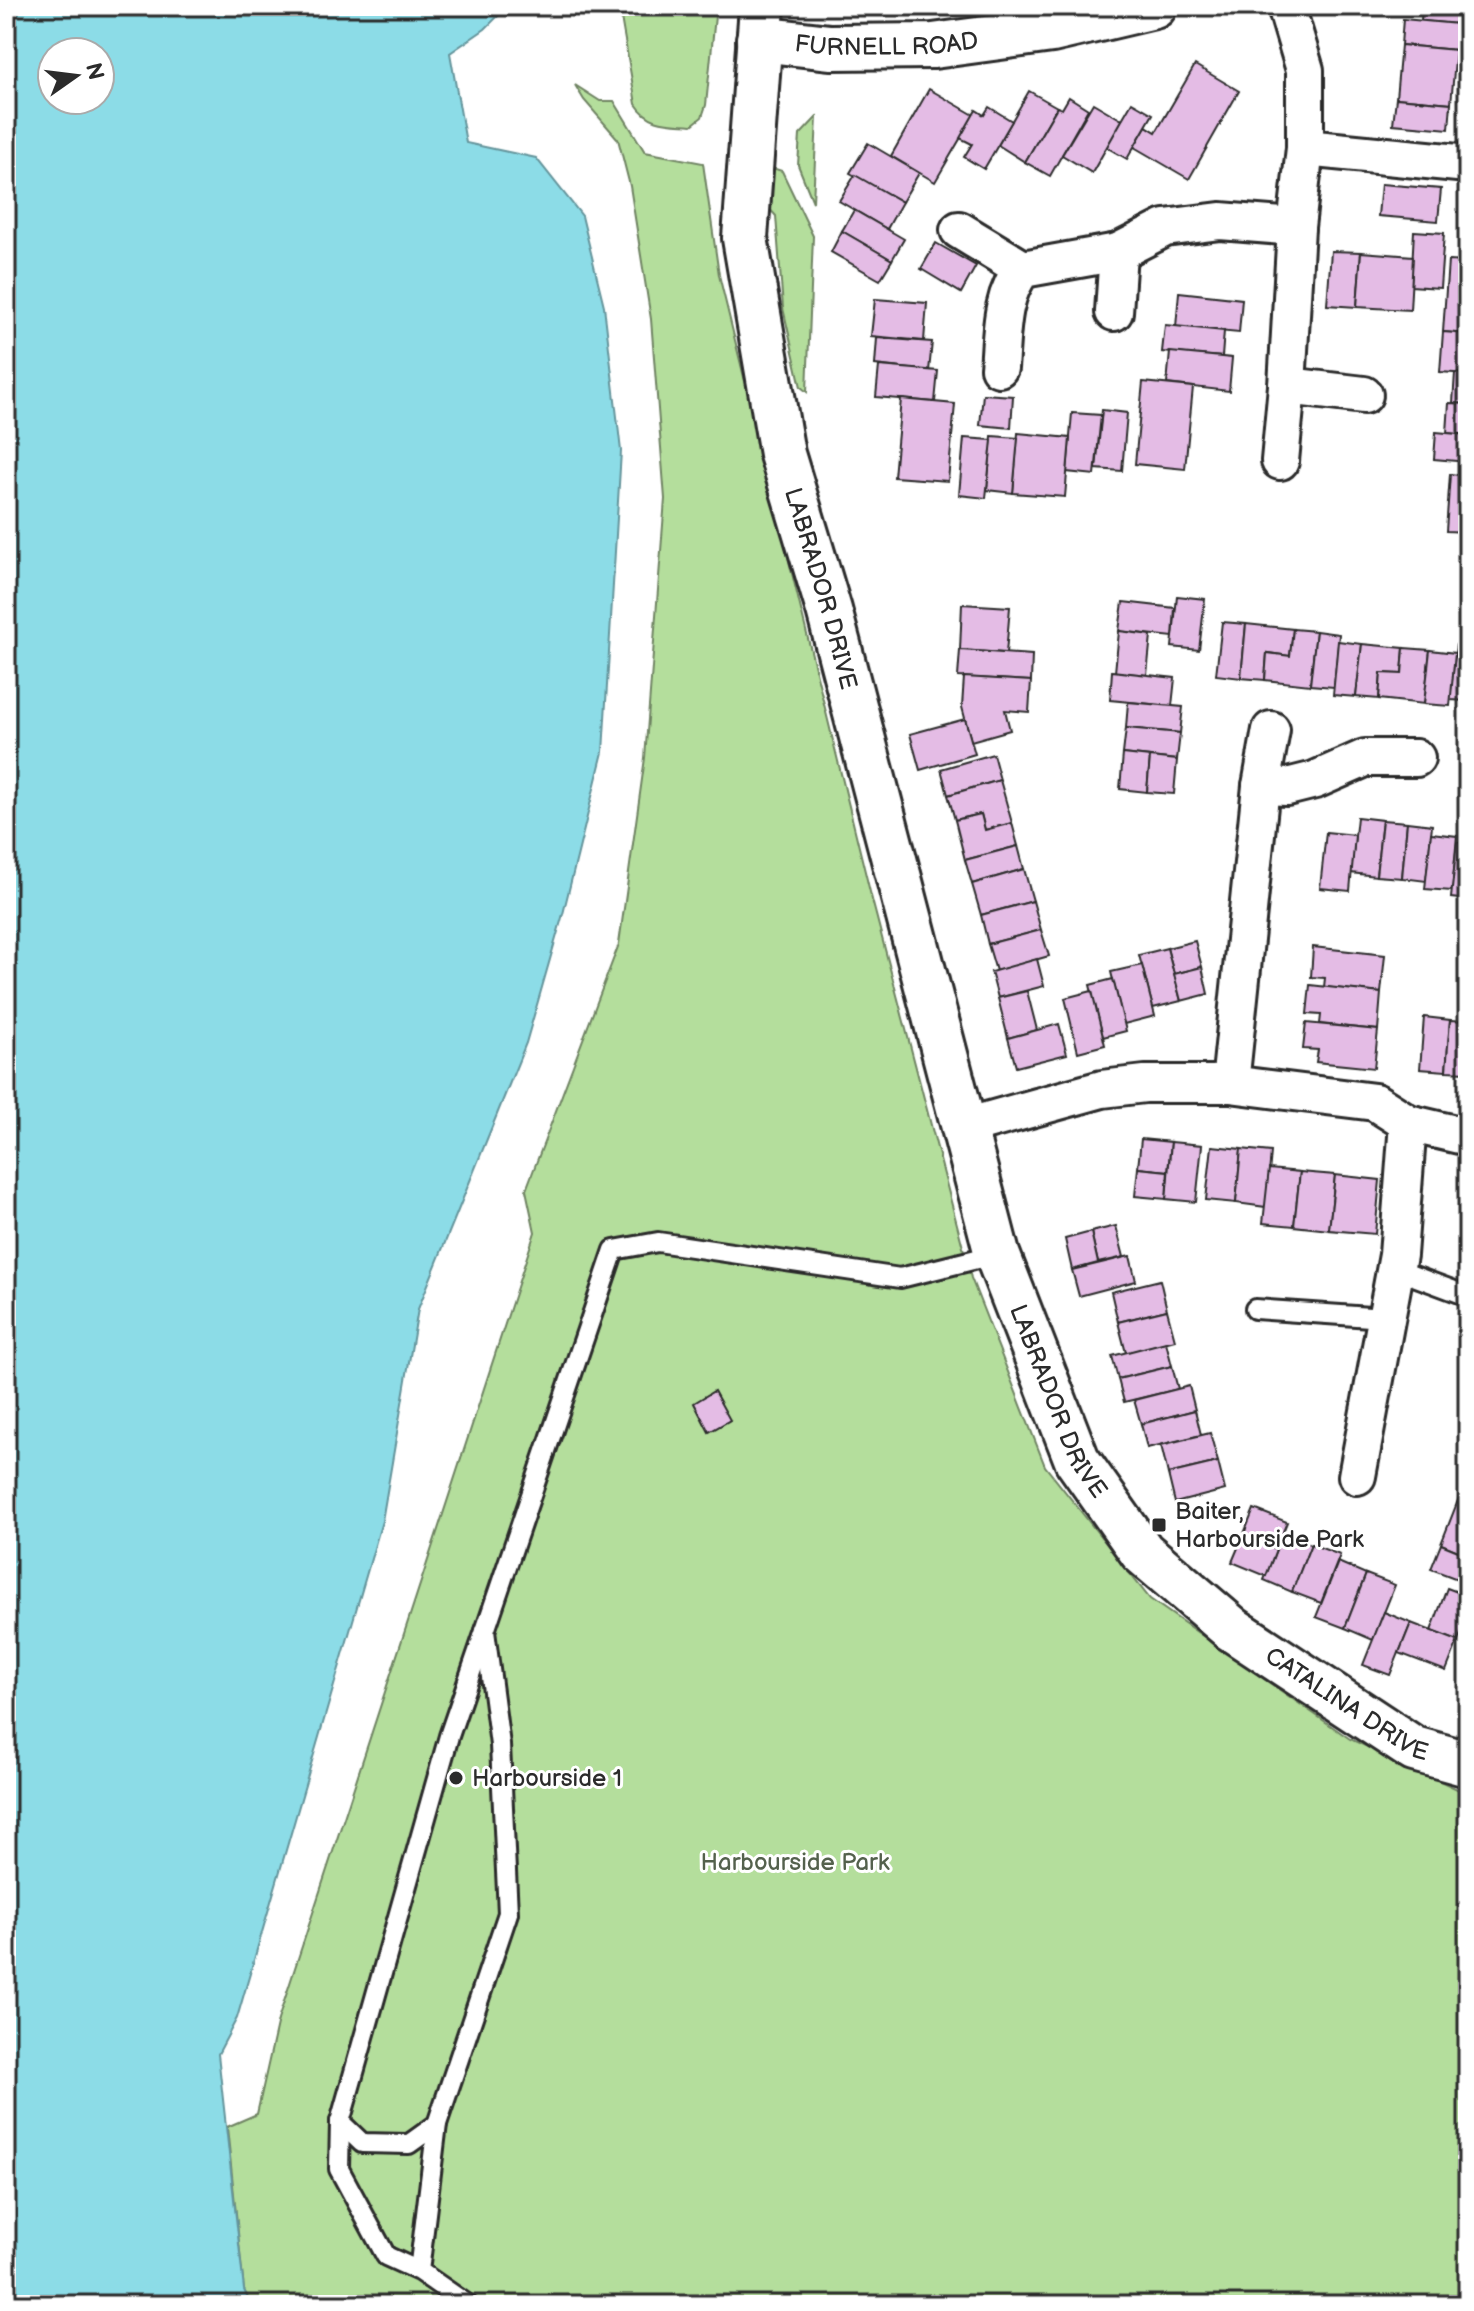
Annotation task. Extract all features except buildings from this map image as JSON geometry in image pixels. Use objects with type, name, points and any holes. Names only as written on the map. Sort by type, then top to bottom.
[{"type":"street","name":"FURNELL ROAD","points":[[761,22],[830,47],[933,46],[1052,30],[1154,6]]},
{"type":"street","points":[[1280,461],[1296,227],[1305,148],[1305,70],[1286,6]]},
{"type":"street","name":"LABRADOR DRIVE","points":[[761,22],[745,238],[782,454],[829,610],[997,1254],[1077,1460],[1142,1552],[1232,1629]]},
{"type":"street","points":[[1305,148],[1468,164]]},
{"type":"street","points":[[999,368],[1006,301],[1015,277],[1023,269],[1118,252],[1165,228],[1220,221],[1296,227]]},
{"type":"street","points":[[959,230],[1023,269]]},
{"type":"street","points":[[1114,312],[1118,252]]},
{"type":"street","points":[[1287,386],[1364,395]]},
{"type":"street","points":[[1230,1084],[1261,786],[1271,730]]},
{"type":"street","points":[[1261,786],[1287,787],[1315,780],[1365,758],[1416,758]]},
{"type":"street","points":[[965,1127],[1102,1089],[1145,1084],[1230,1084],[1375,1102],[1408,1123],[1468,1137]]},
{"type":"street","points":[[1357,1476],[1395,1269],[1408,1123]]},
{"type":"street","name":"CATALINA DRIVE","points":[[1232,1629],[1414,1749],[1468,1764]]},
{"type":"lane","points":[[468,2305],[419,2271],[386,2256],[339,2169],[340,2122],[449,1736],[614,1250],[658,1242],[900,1278],[997,1254]]},
{"type":"lane","points":[[1395,1269],[1468,1296]]},
{"type":"lane","points":[[1255,1309],[1385,1318]]},
{"type":"lane","points":[[419,2271],[437,2124],[508,1913],[500,1745],[485,1631]]},
{"type":"lane","points":[[340,2122],[362,2143],[409,2144],[437,2124]]},
{"type":"green space","points":[[619,6],[716,6],[706,105],[702,117],[692,125],[653,119],[636,104]]},
{"type":"green space","name":"Harbourside Park","points":[[575,85],[600,101],[614,101],[645,152],[703,163],[719,275],[870,892],[971,1278],[1045,1466],[1150,1599],[1350,1739],[1468,1794],[1468,2305],[251,2305],[244,2290],[227,2127],[257,2114],[278,2020],[535,1232],[526,1190],[619,944],[645,758],[665,499],[651,319],[630,186],[618,139]]},
{"type":"green space","points":[[817,117],[813,202],[798,165],[800,135]]},
{"type":"green space","points":[[769,167],[782,171],[813,236],[807,392],[801,387],[783,308],[776,216],[767,206]]},
{"type":"water","points":[[6,6],[508,6],[485,29],[450,53],[466,143],[536,158],[582,216],[604,306],[621,451],[603,752],[563,914],[526,1043],[418,1309],[382,1521],[237,2018],[218,2054],[244,2290],[251,2305],[6,2305]]},
{"type":"place","name":"Baiter, Harbourside Park","points":[[1159,1525]]},
{"type":"place","name":"Harbourside 1","points":[[456,1778]]}]
